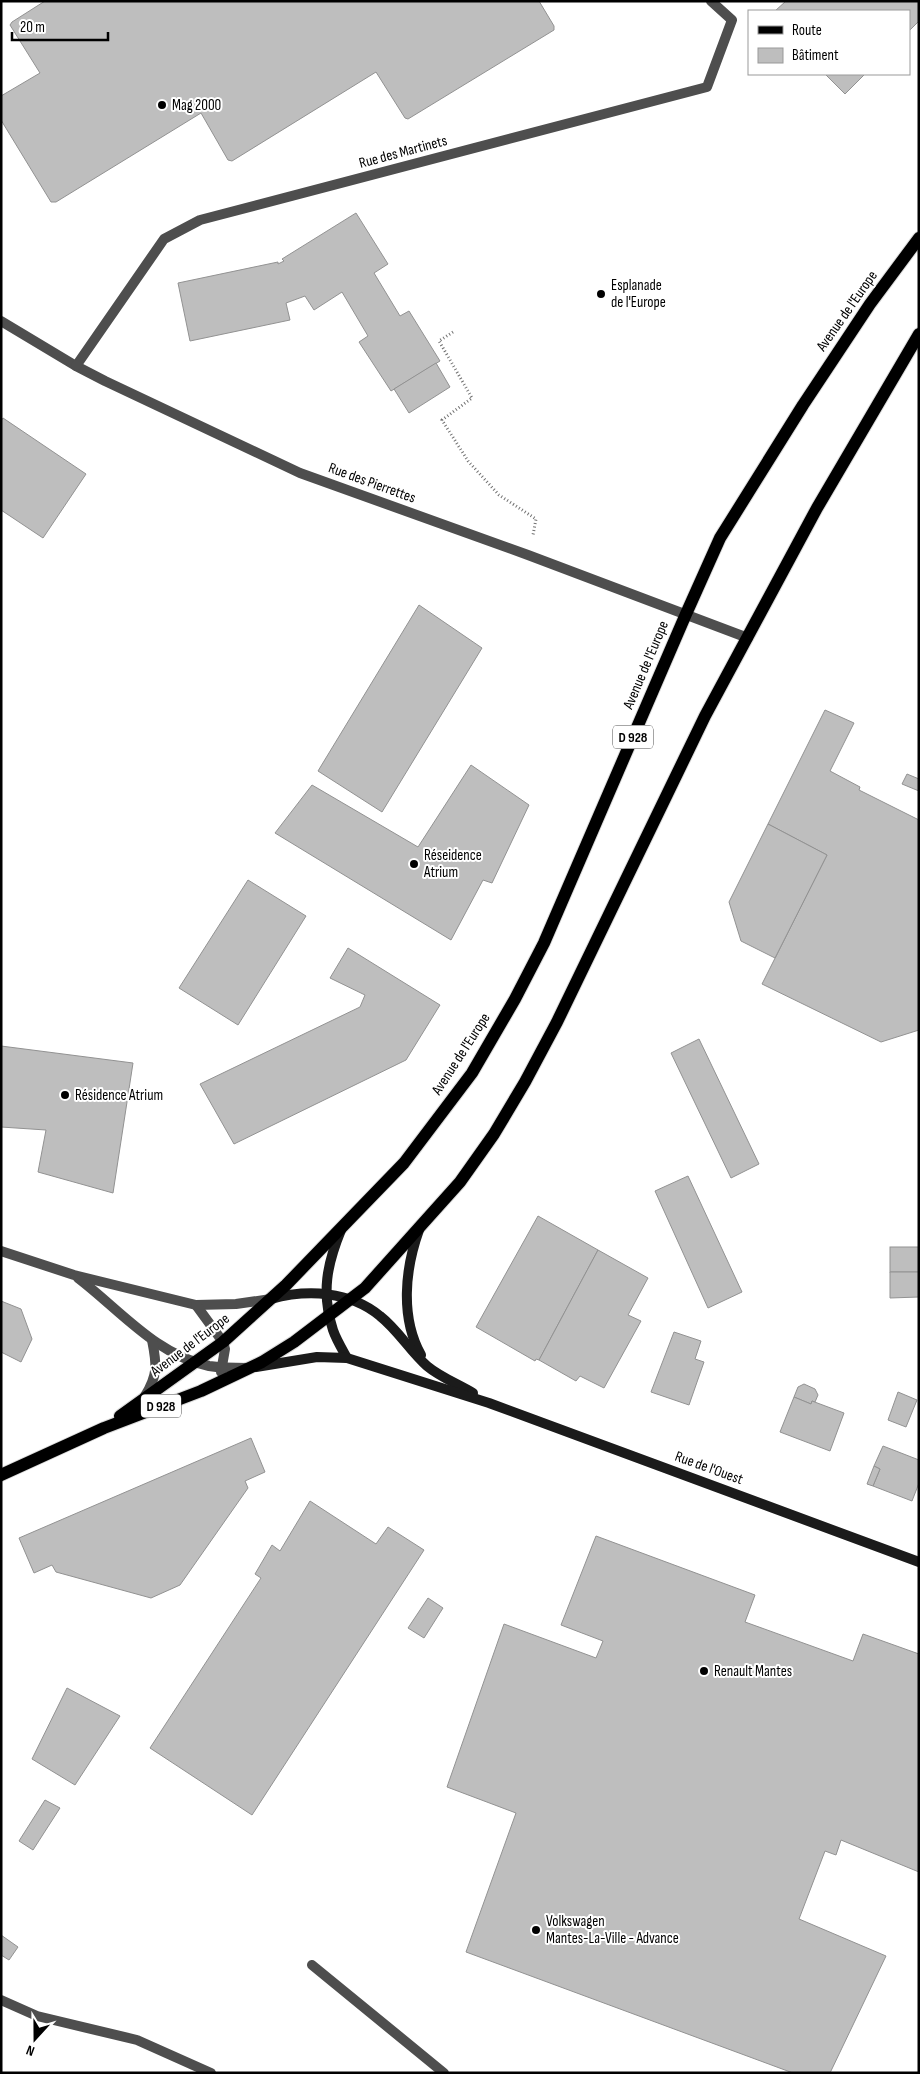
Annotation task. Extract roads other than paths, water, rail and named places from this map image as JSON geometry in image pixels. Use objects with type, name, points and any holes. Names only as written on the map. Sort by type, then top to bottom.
[{"type":"main road","name":"Avenue de l'Europe","points":[[104,1428],[222,1342],[271,1299],[341,1230],[404,1163],[472,1073],[515,999],[558,910],[720,538],[792,422],[870,304],[919,238]]},
{"type":"main road","name":"D 928","points":[[1,1475],[104,1428],[218,1382],[248,1368],[294,1342],[371,1282],[460,1182],[494,1134],[525,1082],[557,1022],[705,716],[816,508],[919,334]]},
{"type":"main road","points":[[341,1230],[330,1258],[326,1277],[329,1316],[333,1332],[347,1358]]},
{"type":"main road","points":[[419,1230],[410,1263],[407,1286],[408,1306],[410,1328],[428,1366]]},
{"type":"main road","points":[[271,1299],[308,1292],[327,1294],[350,1300],[380,1316],[428,1366],[489,1403]]},
{"type":"main road","points":[[248,1368],[317,1357],[347,1358],[489,1403]]},
{"type":"main road","name":"Rue de l'Ouest","points":[[489,1403],[919,1562]]},
{"type":"street","name":"Rue des Martinets","points":[[76,366],[164,239],[200,220],[707,87],[732,20],[711,1]]},
{"type":"street","name":"Rue des Pierrettes","points":[[1,321],[76,366],[300,473],[528,555],[748,638]]},
{"type":"street","points":[[1,1251],[74,1275],[196,1305],[236,1304],[271,1299]]},
{"type":"street","points":[[74,1275],[152,1340],[196,1362],[222,1367],[248,1368]]},
{"type":"street","points":[[196,1305],[225,1349],[218,1382]]},
{"type":"street","points":[[142,1400],[155,1377],[157,1368],[152,1340]]},
{"type":"street","points":[[312,1965],[444,2073]]},
{"type":"street","points":[[1,2000],[38,2016],[137,2040],[211,2073]]},
{"type":"place","name":"Mag 2000","points":[[162,105]]},
{"type":"place","name":"Esplanade de l'Europe","points":[[601,294]]},
{"type":"place","name":"Réseidence Atrium","points":[[414,864]]},
{"type":"place","name":"Résidence Atrium","points":[[65,1095]]},
{"type":"place","name":"Renault Mantes","points":[[704,1671]]},
{"type":"place","name":"Volkswagen Mantes-La-Ville - Advance","points":[[536,1930]]}]
